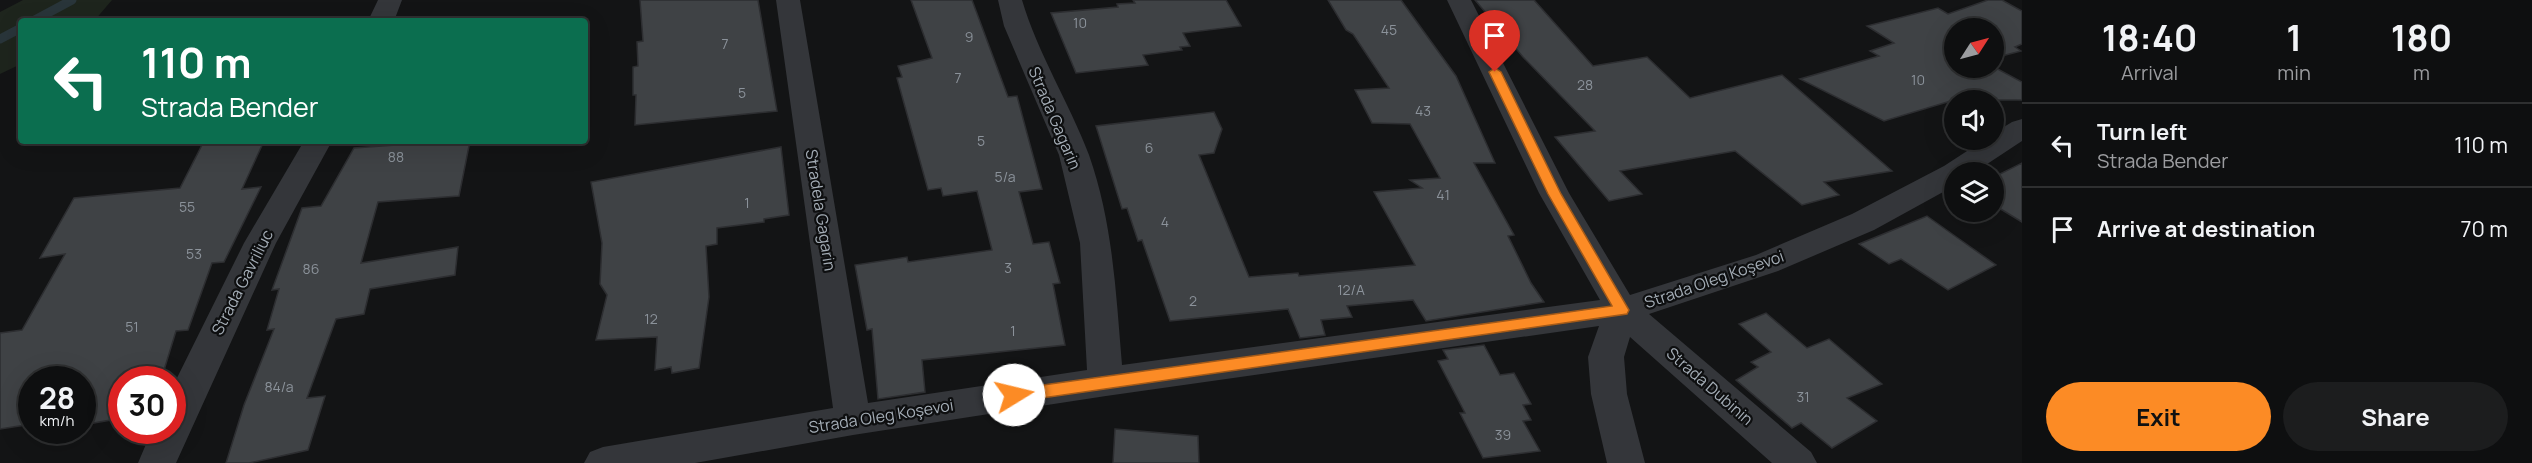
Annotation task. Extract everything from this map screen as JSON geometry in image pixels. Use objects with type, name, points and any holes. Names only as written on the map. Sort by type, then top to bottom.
[{"type":"street","points":[[382,18],[390,0]]},
{"type":"street","name":"Stradela Gagarin","points":[[788,0],[853,420]]},
{"type":"street","name":"Strada Gagarin","points":[[1010,0],[1021,37],[1074,155],[1096,243],[1106,381]]},
{"type":"street","name":"Strada Dubinin","points":[[1459,0],[1554,194],[1622,310],[1798,463]]},
{"type":"street","name":"Strada Oleg Koşevoi","points":[[1971,162],[2022,128]]},
{"type":"street","name":"Strada Gavriliuc","points":[[186,399],[260,243],[316,144]]},
{"type":"street","name":"Strada Oleg Koşevoi","points":[[603,463],[853,420],[1106,381],[1622,310],[1767,263],[1863,222],[1944,179]]},
{"type":"street","points":[[1622,310],[1606,357],[1609,394],[1626,463]]},
{"type":"street","name":"Strada Gavriliuc","points":[[157,463],[165,444]]},
{"type":"shaded area","points":[[23,0],[112,0],[97,18],[18,18],[18,65],[0,74],[0,12]]},
{"type":"building","points":[[640,0],[758,0],[777,111],[635,125],[636,95],[633,95],[633,67],[638,66],[637,42],[643,41]]},
{"type":"building","points":[[911,0],[972,0],[1008,97],[1017,96],[1042,189],[1019,192],[1033,244],[1049,242],[1060,283],[1053,284],[1065,345],[922,360],[925,392],[878,399],[872,329],[867,330],[855,265],[907,257],[908,262],[992,250],[977,191],[943,196],[941,188],[928,190],[897,78],[902,77],[898,66],[932,58]]},
{"type":"building","points":[[1133,0],[1226,0],[1241,26],[1183,33],[1190,46],[1180,47],[1182,50],[1143,55],[1148,65],[1076,73],[1051,13],[1118,7],[1117,4],[1135,3]]},
{"type":"building","points":[[1328,0],[1401,0],[1456,76],[1495,163],[1474,163],[1514,235],[1508,236],[1531,283],[1544,302],[1426,321],[1413,300],[1347,306],[1352,317],[1321,320],[1325,335],[1300,338],[1288,309],[1170,321],[1142,240],[1138,241],[1127,208],[1122,209],[1096,126],[1214,112],[1222,129],[1214,153],[1199,155],[1249,277],[1298,273],[1299,276],[1415,265],[1374,192],[1422,188],[1410,180],[1440,178],[1410,124],[1372,123],[1355,90],[1389,88],[1353,34],[1346,30]]},
{"type":"building","points":[[1475,0],[1534,0],[1593,66],[1647,57],[1690,98],[1782,75],[1892,171],[1824,182],[1839,195],[1802,205],[1735,151],[1620,171],[1642,194],[1609,201],[1555,137],[1595,131],[1523,57]]},
{"type":"building","points":[[1988,0],[2002,0],[2022,11],[2022,44],[2015,47],[2021,51],[2004,55],[2004,18],[1944,18],[1944,78],[2004,78],[2004,72],[2022,82],[2022,100],[2004,100],[2004,90],[1944,90],[1944,103],[1884,121],[1800,79],[1879,56],[1870,51],[1894,43],[1867,26],[1938,8],[1948,14]]},
{"type":"building","points":[[202,144],[263,144],[242,189],[261,187],[224,262],[212,263],[188,330],[176,331],[165,366],[108,366],[108,420],[96,423],[96,366],[18,366],[18,426],[0,429],[0,333],[22,330],[65,254],[40,258],[74,198],[180,188]]},
{"type":"building","points":[[410,144],[469,144],[459,196],[378,202],[361,263],[458,247],[455,275],[370,289],[364,314],[336,319],[307,398],[325,396],[308,450],[249,463],[226,463],[244,405],[274,329],[267,330],[279,289],[272,290],[302,208],[321,206],[354,148]]},
{"type":"building","points":[[781,147],[789,215],[764,219],[764,222],[717,228],[717,244],[706,246],[709,297],[699,368],[672,373],[671,367],[655,370],[657,337],[596,340],[607,295],[600,284],[602,243],[591,182]]},
{"type":"building","points":[[2022,163],[2022,222],[2004,211],[2004,172]]},
{"type":"building","points":[[1927,216],[1996,265],[1948,290],[1901,259],[1889,264],[1859,244]]},
{"type":"building","points":[[1766,313],[1807,348],[1829,339],[1882,384],[1847,398],[1877,421],[1832,448],[1801,423],[1792,428],[1736,380],[1758,367],[1751,362],[1771,352],[1739,324]]},
{"type":"building","points":[[1484,345],[1500,375],[1514,373],[1531,404],[1523,405],[1531,420],[1523,421],[1540,451],[1483,458],[1460,413],[1465,413],[1438,361],[1448,359],[1443,350]]},
{"type":"building","points":[[1115,429],[1198,436],[1199,463],[1113,463]]},
{"type":"waterway","points":[[39,18],[72,0]]},
{"type":"waterway","points":[[0,39],[18,30]]},
{"type":"route","points":[[1014,395],[1622,310],[1554,194],[1495,72]]}]
